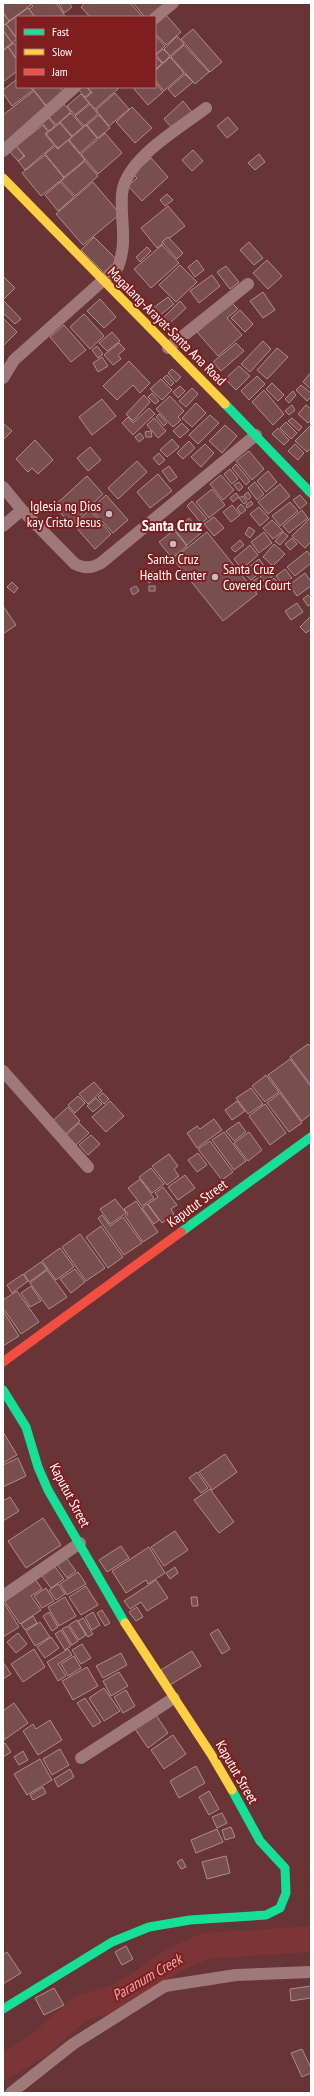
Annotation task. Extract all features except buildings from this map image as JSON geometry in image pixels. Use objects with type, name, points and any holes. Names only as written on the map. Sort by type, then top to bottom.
[{"type":"street","points":[[156,17],[173,3]]},
{"type":"street","points":[[3,151],[74,88]]},
{"type":"street","points":[[3,378],[9,362],[103,282],[118,267],[123,255],[124,239],[122,194],[127,178],[136,163],[206,108]]},
{"type":"street","name":"Magalang-Arayat-Santa Ana Road","points":[[3,178],[10,187],[168,348],[256,435],[311,493]]},
{"type":"street","points":[[168,348],[248,284]]},
{"type":"street","points":[[3,488],[22,510],[75,564],[82,568],[92,568],[101,563],[256,435]]},
{"type":"street","points":[[3,526],[22,510]]},
{"type":"street","points":[[3,1071],[88,1167]]},
{"type":"street","name":"Kaputut Street","points":[[3,1362],[311,1138]]},
{"type":"street","name":"Kaputut Street","points":[[3,1390],[26,1427],[38,1467],[48,1490],[129,1629],[211,1754],[260,1841],[284,1868],[286,1893],[280,1908],[266,1915],[190,1920],[149,1927],[112,1942],[3,2009]]},
{"type":"street","points":[[3,1596],[80,1543]]},
{"type":"street","points":[[81,1758],[174,1698]]},
{"type":"street","points":[[11,2093],[73,2044],[165,1986],[236,1974],[311,1972]]},
{"type":"waterway","name":"Paranum Creek","points":[[3,2067],[39,2045],[79,2009],[117,1997],[144,1981],[174,1960],[205,1946],[311,1939]]},
{"type":"traffic: fast","points":[[225,404],[311,493]]},
{"type":"traffic: fast","points":[[181,1232],[311,1137]]},
{"type":"traffic: fast","points":[[3,1390],[26,1427],[38,1467],[48,1490],[125,1623]]},
{"type":"traffic: fast","points":[[3,2009],[112,1942],[149,1927],[190,1920],[266,1915],[280,1908],[286,1893],[285,1868],[260,1841],[232,1790]]},
{"type":"traffic: slow","points":[[3,178],[225,404]]},
{"type":"traffic: slow","points":[[125,1623],[211,1754],[232,1790]]},
{"type":"traffic: jam","points":[[3,1362],[181,1232]]},
{"type":"place","name":"Iglesia ng Dios kay Cristo Jesus","points":[[109,514]]},
{"type":"place","name":"Santa Cruz Health Center","points":[[173,544]]},
{"type":"place","name":"Santa Cruz Covered Court","points":[[215,577]]},
{"type":"district","name":"Santa Cruz","points":[[172,525]]}]
